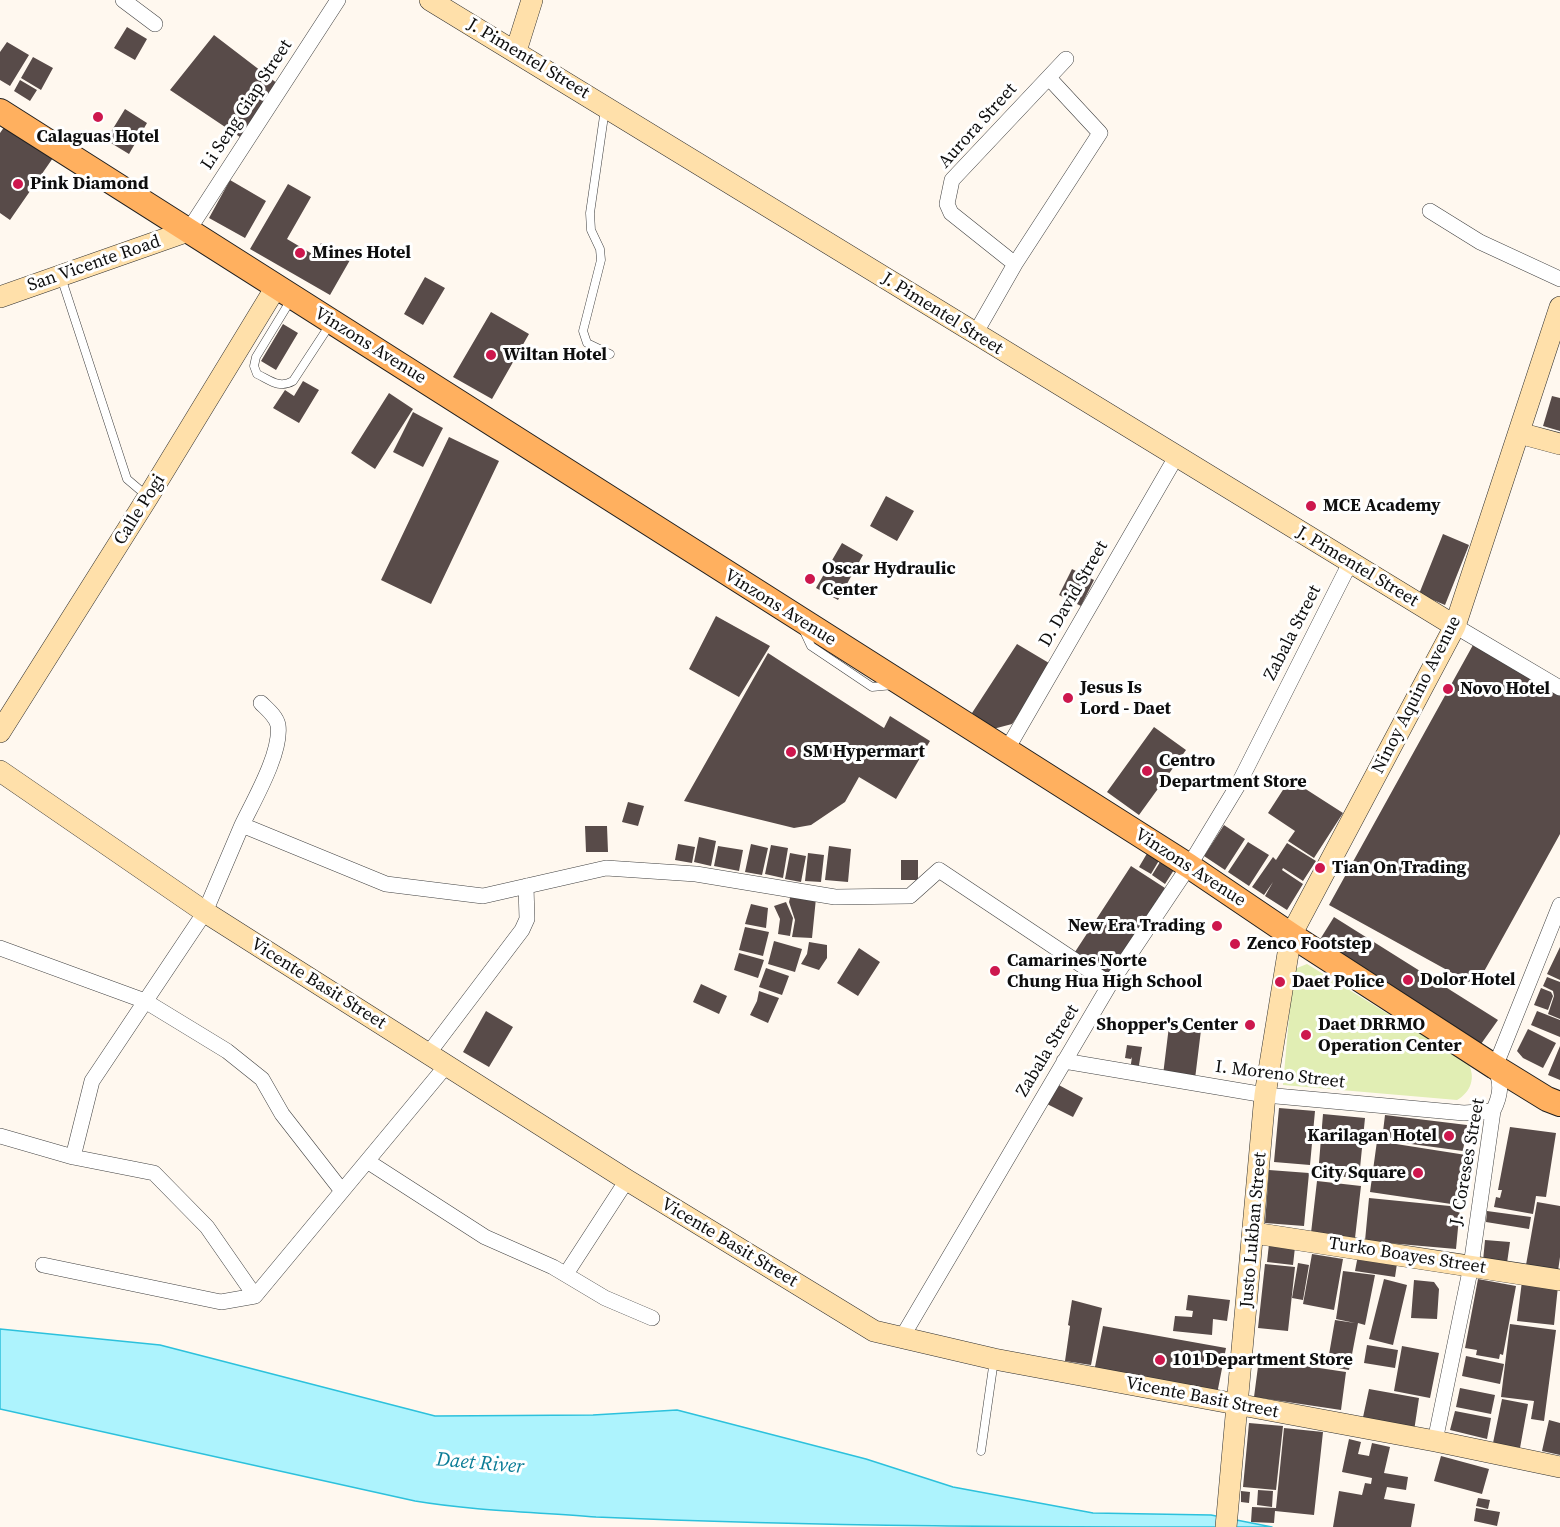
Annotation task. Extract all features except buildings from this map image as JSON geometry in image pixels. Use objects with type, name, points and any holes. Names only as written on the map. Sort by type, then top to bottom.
[{"type":"main road","name":"Vinzons Avenue","points":[[5,117],[1189,866],[1495,1067],[1547,1099],[1560,1104]]},
{"type":"street","points":[[123,0],[154,24]]},
{"type":"street","name":"Li Seng Giap Street","points":[[188,231],[338,0]]},
{"type":"street","name":"J. Pimentel Street","points":[[430,0],[1455,626]]},
{"type":"street","points":[[516,51],[532,0]]},
{"type":"street","name":"Aurora Street","points":[[1015,264],[951,213],[947,204],[948,194],[952,180],[1066,59]]},
{"type":"street","points":[[975,334],[1015,264],[1100,133],[1049,78]]},
{"type":"street","points":[[1430,210],[1480,242],[1560,279]]},
{"type":"street","name":"San Vicente Road","points":[[0,297],[188,231]]},
{"type":"street","name":"Calle Pogi","points":[[0,732],[148,497],[284,292]]},
{"type":"street","name":"Ninoy Aquino Avenue","points":[[1291,935],[1455,626],[1560,307]]},
{"type":"street","points":[[1519,433],[1560,444]]},
{"type":"street","name":"D. David Street","points":[[1006,751],[1176,457]]},
{"type":"street","name":"Zabala Street","points":[[901,1339],[1110,984],[1189,866],[1238,785],[1350,563]]},
{"type":"street","points":[[1455,626],[1560,687]]},
{"type":"street","points":[[73,1157],[92,1082],[205,912],[242,825],[265,779],[277,743],[278,726],[275,717],[261,703]]},
{"type":"street","name":"Vicente Basit Street","points":[[0,771],[205,912],[627,1180],[874,1331],[994,1359],[1435,1441],[1560,1467]]},
{"type":"street","points":[[242,825],[386,884],[483,896],[606,868],[696,874],[835,897],[910,896],[939,870],[1110,984]]},
{"type":"street","points":[[428,1054],[522,930],[527,919],[526,886]]},
{"type":"street","points":[[1495,1067],[1560,905]]},
{"type":"street","name":"Justo Lukban Street","points":[[1226,1527],[1265,1095],[1291,935]]},
{"type":"street","points":[[0,948],[146,1001],[226,1051],[262,1079],[282,1114],[342,1191]]},
{"type":"street","name":"I. Moreno Street","points":[[1064,1061],[1265,1095],[1464,1113],[1493,1111]]},
{"type":"street","points":[[43,1265],[221,1302],[255,1296],[446,1066]]},
{"type":"street","name":"J. Coreses Street","points":[[1435,1441],[1471,1266],[1493,1111],[1501,1090],[1495,1067]]},
{"type":"street","points":[[0,1136],[73,1157],[154,1173],[207,1227],[255,1296]]},
{"type":"street","points":[[367,1161],[485,1237],[553,1267],[605,1298],[652,1318]]},
{"type":"street","points":[[566,1274],[627,1180]]},
{"type":"street","name":"Turko Boayes Street","points":[[1254,1233],[1560,1280]]},
{"type":"lane","points":[[606,107],[590,213],[591,230],[600,249],[601,260],[584,331],[587,343],[610,354]]},
{"type":"lane","points":[[61,277],[127,479],[148,497]]},
{"type":"lane","points":[[284,292],[256,357],[254,366],[257,374],[279,386],[293,381],[331,322]]},
{"type":"lane","points":[[981,1451],[994,1359]]},
{"type":"green space","points":[[1307,964],[1468,1063],[1472,1079],[1466,1093],[1457,1100],[1283,1085],[1293,972]]},
{"type":"water","name":"Daet River","points":[[0,1329],[160,1345],[435,1416],[593,1415],[677,1410],[866,1459],[953,1487],[1093,1513],[1211,1515],[1272,1527],[765,1523],[596,1517],[505,1511],[415,1501],[0,1409]]},
{"type":"place","name":"Calaguas Hotel","points":[[98,117]]},
{"type":"place","name":"Pink Diamond","points":[[18,184]]},
{"type":"place","name":"Mines Hotel","points":[[300,253]]},
{"type":"place","name":"Wiltan Hotel","points":[[491,355]]},
{"type":"place","name":"MCE Academy","points":[[1311,506]]},
{"type":"place","name":"Oscar Hydraulic Center","points":[[810,579]]},
{"type":"place","name":"Novo Hotel","points":[[1448,689]]},
{"type":"place","name":"Jesus Is Lord - Daet","points":[[1068,698]]},
{"type":"place","name":"SM Hypermart","points":[[791,752]]},
{"type":"place","name":"Centro Department Store","points":[[1147,771]]},
{"type":"place","name":"Tian On Trading","points":[[1320,868]]},
{"type":"place","name":"New Era Trading","points":[[1217,926]]},
{"type":"place","name":"Zenco Footstep","points":[[1235,944]]},
{"type":"place","name":"Camarines Norte Chung Hua High School","points":[[995,971]]},
{"type":"place","name":"Dolor Hotel","points":[[1408,980]]},
{"type":"place","name":"Daet Police","points":[[1280,982]]},
{"type":"place","name":"Shopper's Center","points":[[1250,1025]]},
{"type":"place","name":"Daet DRRMO Operation Center","points":[[1306,1035]]},
{"type":"place","name":"Karilagan Hotel","points":[[1449,1136]]},
{"type":"place","name":"City Square","points":[[1418,1173]]},
{"type":"place","name":"101 Department Store","points":[[1160,1360]]}]
